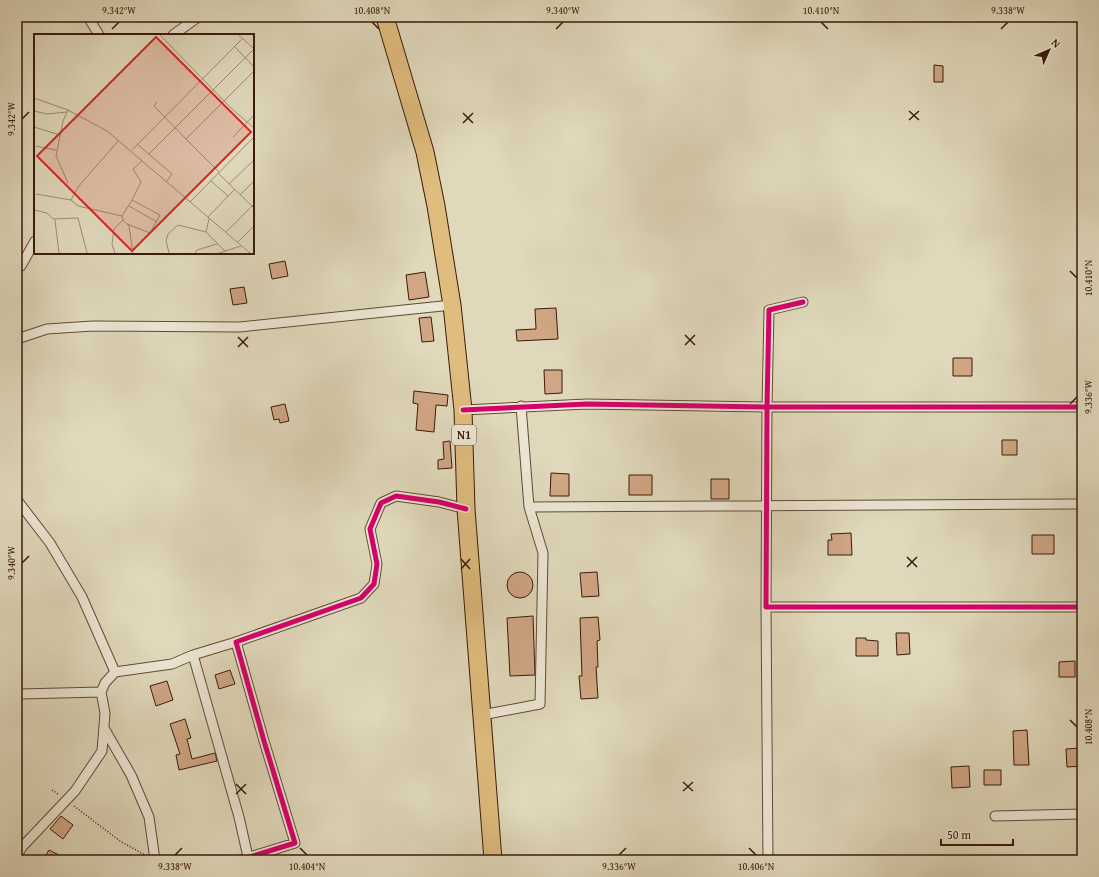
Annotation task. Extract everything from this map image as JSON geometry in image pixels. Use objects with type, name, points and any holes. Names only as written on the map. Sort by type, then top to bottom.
[{"type":"highway","name":"N1","points":[[385,17],[425,152],[436,206],[452,306],[463,410],[466,509],[493,860]]},
{"type":"street","points":[[88,17],[98,34]]},
{"type":"street","points":[[174,34],[198,17]]},
{"type":"street","points":[[21,266],[34,244]]},
{"type":"street","points":[[768,860],[766,505],[769,310],[803,302]]},
{"type":"street","points":[[17,339],[47,329],[92,326],[240,327],[452,306]]},
{"type":"street","points":[[463,410],[587,404],[767,407],[1082,407]]},
{"type":"street","points":[[482,715],[540,704],[544,553],[529,507],[521,406]]},
{"type":"street","points":[[17,855],[75,791],[102,751],[105,713],[101,692],[105,683],[115,672],[172,664],[193,655],[236,642],[361,598],[374,584],[377,564],[370,528],[381,503],[396,496],[439,502],[466,509]]},
{"type":"street","points":[[17,500],[50,543],[82,597],[115,672]]},
{"type":"street","points":[[529,507],[1082,504]]},
{"type":"street","points":[[766,607],[1082,607]]},
{"type":"street","points":[[193,655],[239,817],[244,858],[295,843],[236,642]]},
{"type":"street","points":[[17,697],[20,694],[38,692],[101,692]]},
{"type":"street","points":[[104,728],[131,775],[149,817],[155,860]]},
{"type":"street","points":[[995,816],[1082,814]]},
{"type":"path","points":[[52,790],[120,841],[146,855]]},
{"type":"building","points":[[934,65],[943,66],[943,82],[934,82]]},
{"type":"building","points":[[285,261],[288,276],[272,279],[269,264]]},
{"type":"building","points":[[425,272],[429,297],[409,300],[406,275]]},
{"type":"building","points":[[244,287],[247,303],[233,305],[230,289]]},
{"type":"building","points":[[556,308],[558,339],[517,341],[516,330],[536,329],[535,309]]},
{"type":"building","points":[[431,317],[434,341],[422,342],[419,318]]},
{"type":"building","points":[[953,358],[972,358],[972,376],[953,376]]},
{"type":"building","points":[[544,370],[562,370],[562,393],[545,394]]},
{"type":"building","points":[[414,391],[448,395],[447,406],[436,405],[434,432],[416,430],[418,404],[413,403]]},
{"type":"building","points":[[285,404],[289,421],[280,423],[279,419],[274,420],[271,407]]},
{"type":"building","points":[[1002,440],[1017,440],[1017,455],[1002,455]]},
{"type":"building","points":[[450,441],[452,468],[438,469],[438,460],[444,459],[443,442]]},
{"type":"building","points":[[551,473],[569,474],[569,496],[550,496]]},
{"type":"building","points":[[629,475],[652,475],[652,495],[629,495]]},
{"type":"building","points":[[711,479],[729,479],[729,499],[711,499]]},
{"type":"building","points":[[851,533],[852,555],[828,555],[828,540],[832,540],[831,534]]},
{"type":"building","points":[[1032,535],[1054,535],[1054,554],[1032,554]]},
{"type":"building","points":[[520,572],[529,576],[533,585],[529,594],[520,598],[511,594],[507,585],[511,576]]},
{"type":"building","points":[[597,572],[599,596],[582,597],[580,573]]},
{"type":"building","points":[[533,616],[535,675],[510,676],[507,618]]},
{"type":"building","points":[[598,617],[600,640],[597,641],[598,667],[596,667],[598,698],[581,699],[579,676],[582,676],[580,618]]},
{"type":"building","points":[[896,633],[909,633],[910,654],[897,655]]},
{"type":"building","points":[[856,638],[866,638],[866,640],[878,641],[878,656],[856,656]]},
{"type":"building","points":[[1075,661],[1075,677],[1059,677],[1059,662]]},
{"type":"building","points":[[230,670],[235,684],[219,689],[215,675]]},
{"type":"building","points":[[167,681],[173,700],[156,706],[150,686]]},
{"type":"building","points":[[185,719],[191,738],[187,739],[192,759],[215,753],[217,761],[179,770],[176,755],[180,754],[170,724]]},
{"type":"building","points":[[1027,730],[1029,765],[1014,765],[1013,731]]},
{"type":"building","points":[[1081,748],[1082,766],[1067,767],[1066,749]]},
{"type":"building","points":[[969,766],[970,787],[952,788],[951,767]]},
{"type":"building","points":[[984,770],[1001,770],[1001,785],[984,785]]},
{"type":"building","points":[[61,816],[73,825],[63,839],[50,829]]},
{"type":"building","points":[[49,850],[69,860],[43,860]]},
{"type":"cycle path","points":[[803,302],[769,310],[766,607],[1082,607]]},
{"type":"cycle path","points":[[463,410],[587,404],[767,407],[1082,407]]},
{"type":"cycle path","points":[[240,860],[295,843],[236,642],[361,598],[374,584],[377,564],[370,529],[381,503],[396,496],[439,502],[466,509]]}]
